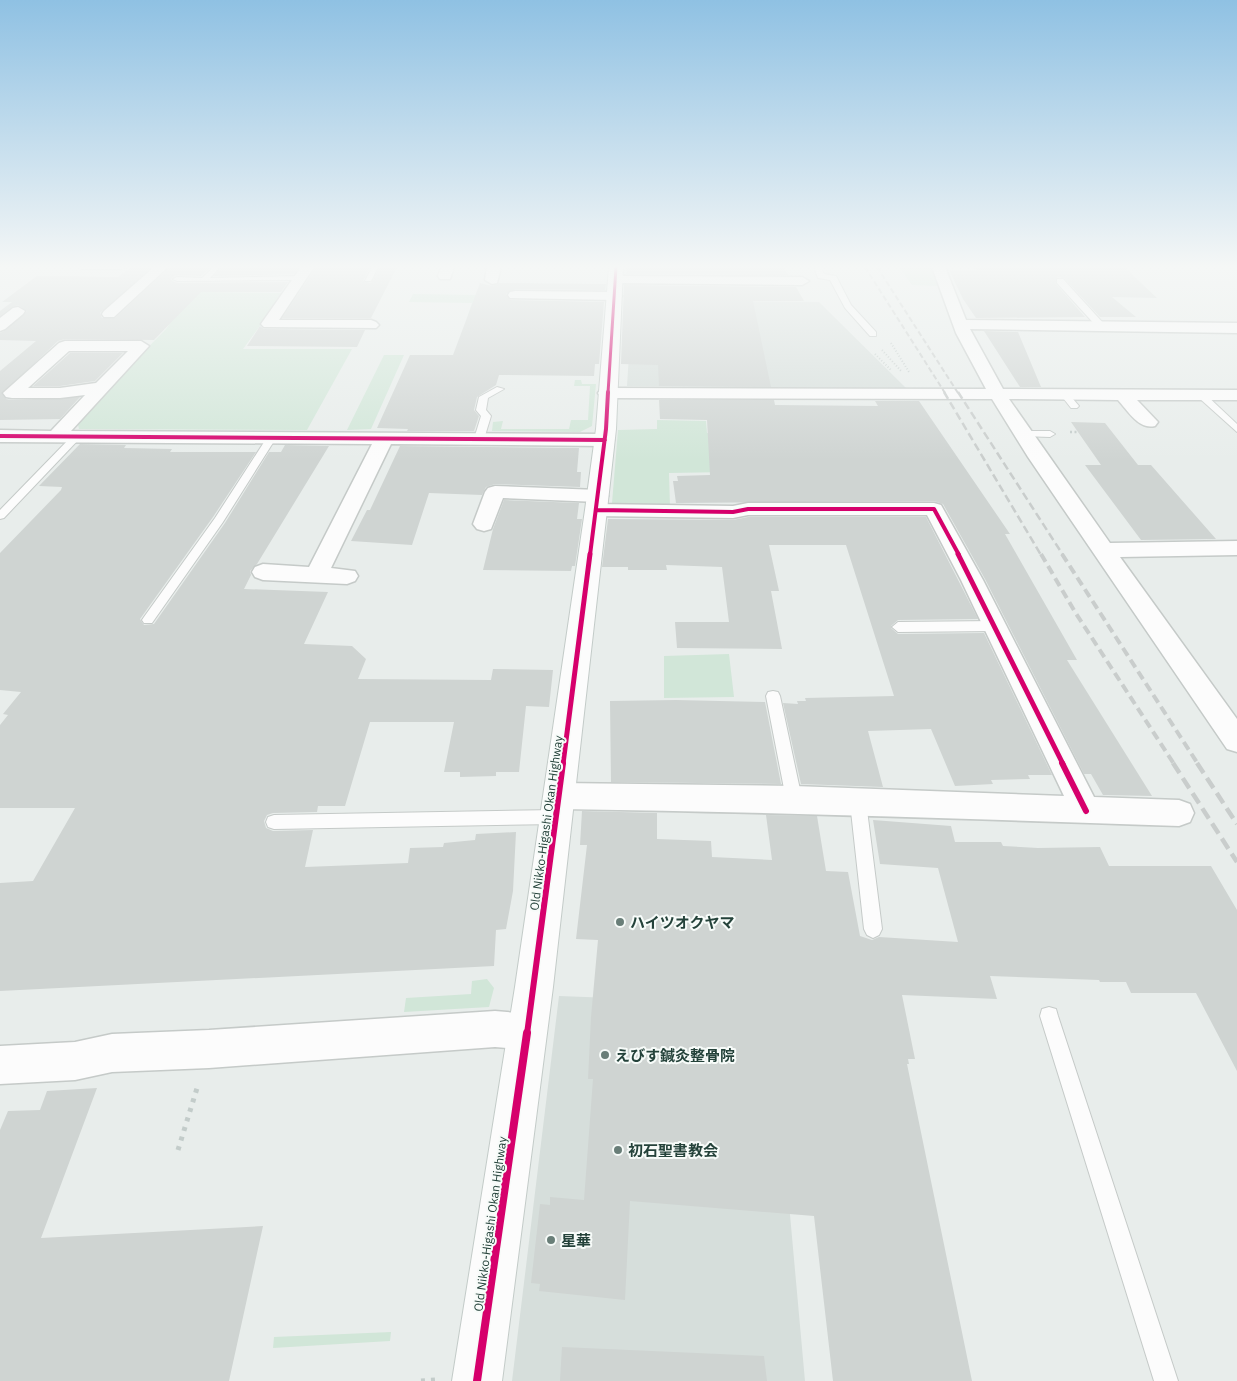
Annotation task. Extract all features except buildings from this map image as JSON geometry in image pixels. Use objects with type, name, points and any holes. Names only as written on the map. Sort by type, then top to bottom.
[{"type":"street","name":"Old Nikko-Higashi Okan Highway","points":[[477,1381],[528,1032],[597,503],[605,440],[611,331]]},
{"type":"street","points":[[964,331],[997,393],[1024,434],[1237,741]]},
{"type":"street","points":[[56,436],[141,346],[65,346],[12,393],[60,393],[101,388]]},
{"type":"street","points":[[607,393],[875,395],[997,393],[1069,400],[1122,394],[1237,395]]},
{"type":"street","points":[[1122,394],[1149,422]]},
{"type":"street","points":[[0,436],[605,440]]},
{"type":"street","points":[[316,575],[384,439]]},
{"type":"street","points":[[484,524],[494,492],[597,503],[733,512],[748,510],[934,508],[1086,811]]},
{"type":"street","points":[[1103,550],[1237,548]]},
{"type":"street","points":[[263,572],[347,576]]},
{"type":"street","points":[[558,806],[794,799],[1179,813]]},
{"type":"street","points":[[0,1066],[75,1061],[112,1053],[209,1049],[495,1029],[528,1032]]},
{"type":"lane","points":[[479,439],[486,416],[481,410],[484,397],[500,389]]},
{"type":"lane","points":[[1201,395],[1237,429]]},
{"type":"lane","points":[[1024,434],[1050,434]]},
{"type":"lane","points":[[0,516],[76,437]]},
{"type":"lane","points":[[148,620],[219,520],[271,438]]},
{"type":"lane","points":[[898,627],[994,626]]},
{"type":"lane","points":[[773,696],[794,799]]},
{"type":"lane","points":[[858,802],[874,929]]},
{"type":"lane","points":[[274,822],[558,806]]},
{"type":"lane","points":[[1049,1016],[1166,1381]]},
{"type":"path","points":[[890,342],[914,379]]},
{"type":"path","points":[[882,350],[902,372]]},
{"type":"path","points":[[178,1150],[209,1049]]},
{"type":"path","points":[[421,1381],[436,1380]]},
{"type":"shaded area","points":[[649,331],[849,331],[906,388],[627,386],[630,339]]},
{"type":"shaded area","points":[[559,996],[771,1004],[805,1381],[512,1381]]},
{"type":"green space","points":[[164,331],[256,331],[243,349],[352,349],[307,430],[79,429],[77,420]]},
{"type":"green space","points":[[384,355],[404,355],[371,429],[347,430]]},
{"type":"green space","points":[[575,380],[581,380],[582,384],[596,384],[592,426],[580,432],[492,431],[493,422],[503,421],[501,429],[569,429],[571,420],[588,420],[590,386],[574,386]]},
{"type":"green space","points":[[657,420],[706,421],[707,433],[724,434],[728,472],[669,473],[670,507],[619,507],[612,503],[618,430],[657,429]]},
{"type":"green space","points":[[729,654],[734,697],[664,698],[664,656]]},
{"type":"green space","points":[[487,979],[494,988],[489,1007],[404,1012],[406,998],[471,994],[472,981]]},
{"type":"green space","points":[[391,1332],[390,1341],[273,1348],[274,1337]]},
{"type":"railway","points":[[906,331],[945,393]]},
{"type":"railway","points":[[918,331],[958,393]]},
{"type":"railway","points":[[944,392],[1041,555]]},
{"type":"railway","points":[[958,392],[1063,555]]},
{"type":"railway","points":[[1041,554],[1075,612],[1174,764]]},
{"type":"railway","points":[[1062,554],[1198,764]]},
{"type":"railway","points":[[1173,763],[1237,862]]},
{"type":"railway","points":[[1197,763],[1237,824]]},
{"type":"cycle path","points":[[477,1381],[534,987],[596,510],[606,429],[612,331]]},
{"type":"cycle path","points":[[0,436],[605,440]]},
{"type":"cycle path","points":[[596,510],[733,512],[748,509],[934,509],[972,580],[1086,811]]},
{"type":"place","name":"ハイツオクヤマ","points":[[620,922]]},
{"type":"place","name":"えびす鍼灸整骨院","points":[[605,1055]]},
{"type":"place","name":"初石聖書教会","points":[[618,1150]]},
{"type":"place","name":"星華","points":[[551,1240]]}]
